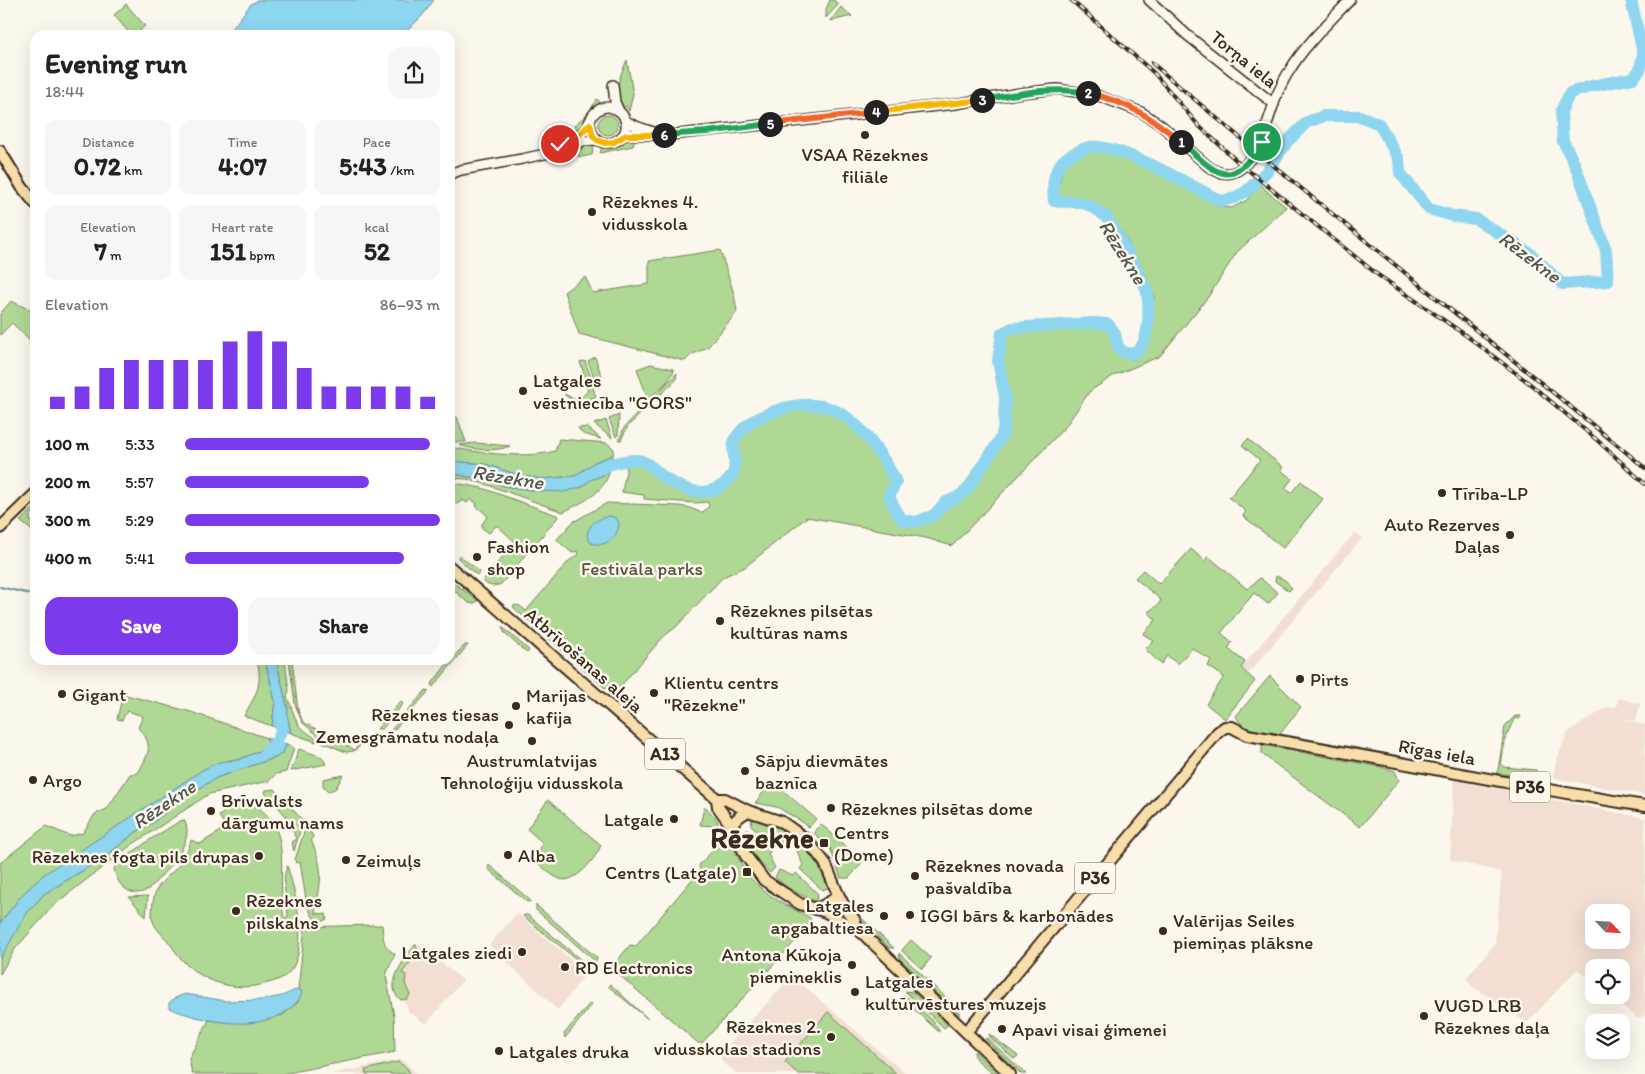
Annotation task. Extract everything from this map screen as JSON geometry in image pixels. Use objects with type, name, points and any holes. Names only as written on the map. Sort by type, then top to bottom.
[{"type":"main road","name":"Torņa iela","points":[[1149,0],[1188,35],[1274,104]]},
{"type":"main road","points":[[622,136],[629,134],[654,136],[660,134],[707,132],[955,104],[1058,89],[1096,95],[1141,112],[1162,126],[1214,171],[1226,174],[1246,165],[1262,142],[1284,79],[1295,62],[1350,0]]},
{"type":"main road","points":[[549,153],[579,135],[590,124],[594,114],[603,108],[613,86],[615,102],[625,120],[632,125],[660,134]]},
{"type":"main road","points":[[603,108],[612,108],[620,112]]},
{"type":"main road","points":[[455,172],[562,152],[583,142],[597,140],[609,143],[619,140],[626,127],[625,120]]},
{"type":"main road","points":[[590,124],[593,136],[597,140]]},
{"type":"main road","points":[[0,151],[30,196]]},
{"type":"main road","points":[[0,528],[30,499]]},
{"type":"main road","name":"Atbrīvošanas aleja","points":[[455,571],[717,799],[725,799],[748,811],[782,822],[807,840],[825,863],[838,894],[846,910],[854,919],[857,928],[1010,1074]]},
{"type":"main road","name":"Rīgas iela","points":[[966,1032],[1212,738],[1220,729],[1225,727],[1247,735],[1347,754],[1645,806]]},
{"type":"main road","name":"Atbrīvošanas aleja","points":[[717,799],[718,807],[731,825],[746,856],[764,880],[788,898],[826,912],[849,926],[857,928]]},
{"type":"main road","points":[[731,825],[748,811]]},
{"type":"main road","points":[[817,909],[830,902],[838,894]]},
{"type":"shaded area","points":[[1355,532],[1362,538],[1248,674],[1241,668]]},
{"type":"shaded area","points":[[1619,698],[1640,704],[1636,721],[1623,720],[1645,725],[1645,795],[1553,778],[1556,761],[1568,732],[1607,707],[1616,707]]},
{"type":"shaded area","points":[[1454,780],[1645,818],[1645,1015],[1638,1019],[1620,1004],[1630,1004],[1630,959],[1585,959],[1585,975],[1577,969],[1527,1023],[1472,986],[1466,978],[1495,944],[1502,872],[1450,860]]},
{"type":"shaded area","points":[[517,913],[586,973],[558,1010],[489,945]]},
{"type":"shaded area","points":[[419,945],[463,980],[426,1024],[409,1012],[400,991],[399,975],[408,957]]},
{"type":"shaded area","points":[[792,976],[906,1074],[738,1074],[721,1061],[721,1053]]},
{"type":"shaded area","points":[[402,1060],[417,1074],[331,1074]]},
{"type":"green space","points":[[830,0],[834,0],[838,5],[826,18],[826,9]]},
{"type":"green space","points":[[126,4],[145,26],[141,30],[127,30],[114,15]]},
{"type":"green space","points":[[841,7],[852,16],[831,21],[832,19]]},
{"type":"green space","points":[[627,60],[633,94],[629,111],[626,106],[622,109],[616,94]]},
{"type":"green space","points":[[597,99],[600,102],[591,111],[585,126],[577,131],[574,126],[589,112]]},
{"type":"green space","points":[[604,115],[612,115],[618,121],[618,129],[612,135],[604,135],[598,129],[598,121]]},
{"type":"green space","points":[[635,137],[633,146],[600,153],[602,147]]},
{"type":"green space","points":[[594,143],[592,155],[581,157],[576,155],[573,149]]},
{"type":"green space","name":"Festivāla parks","points":[[1102,148],[1126,153],[1219,206],[1232,208],[1247,200],[1260,184],[1286,207],[1237,252],[1208,297],[1160,356],[1113,376],[1090,391],[1065,427],[952,546],[926,538],[807,517],[745,567],[723,577],[676,627],[663,637],[613,695],[513,607],[514,605],[520,606],[526,611],[569,561],[579,554],[577,551],[572,553],[557,539],[573,522],[607,503],[679,506],[702,513],[709,506],[708,502],[694,503],[644,499],[644,495],[622,492],[628,460],[641,460],[651,465],[678,485],[704,491],[716,488],[730,478],[734,471],[732,449],[740,432],[766,414],[811,406],[845,416],[873,445],[896,482],[890,496],[902,520],[912,522],[934,515],[946,502],[967,490],[1001,438],[1004,426],[1005,397],[998,361],[1002,333],[1012,328],[1094,323],[1108,324],[1114,350],[1134,359],[1148,346],[1154,297],[1127,240],[1109,212],[1075,197],[1075,201],[1054,201],[1066,158]]},
{"type":"green space","points":[[720,250],[734,294],[737,312],[708,347],[691,355],[685,361],[579,334],[564,292],[585,277],[593,293],[649,284],[649,261]]},
{"type":"green space","points":[[11,301],[30,310],[30,340],[12,323],[0,335],[0,314]]},
{"type":"green space","points":[[595,357],[602,377],[595,380],[588,361]]},
{"type":"green space","points":[[585,361],[592,380],[587,383],[580,362]]},
{"type":"green space","points":[[651,364],[673,369],[674,371],[666,383],[648,399],[637,369]]},
{"type":"green space","points":[[677,373],[676,380],[628,426],[621,440],[619,440],[629,422]]},
{"type":"green space","points":[[592,385],[596,397],[573,402],[564,394],[579,399],[587,392],[588,386]]},
{"type":"green space","points":[[608,396],[612,406],[618,406],[607,413],[602,399]]},
{"type":"green space","points":[[619,415],[618,435],[616,437],[609,419]]},
{"type":"green space","points":[[455,417],[457,417],[466,442],[455,442]]},
{"type":"green space","points":[[606,420],[612,438],[594,424]]},
{"type":"green space","points":[[587,427],[601,439],[583,434],[578,428]]},
{"type":"green space","points":[[559,439],[607,443],[614,449],[613,455],[595,462],[575,476],[542,479],[521,476],[485,464],[455,461],[455,448],[517,455],[555,451]]},
{"type":"green space","points":[[1248,439],[1283,467],[1281,470],[1292,479],[1285,488],[1291,493],[1301,481],[1323,499],[1283,548],[1243,516],[1246,511],[1229,498],[1260,460],[1242,445]]},
{"type":"green space","points":[[475,443],[510,446],[484,450],[459,445]]},
{"type":"green space","points":[[609,473],[602,487],[597,492],[563,512],[467,479],[455,478],[455,474],[490,481],[504,486],[539,491],[582,487],[590,480]]},
{"type":"green space","points":[[455,483],[482,488],[559,516],[501,584],[493,586],[483,580],[515,542],[498,526],[489,533],[482,528],[482,524],[488,516],[471,499],[467,503],[463,500],[457,504],[455,503]]},
{"type":"green space","points":[[30,512],[30,529],[20,521]]},
{"type":"green space","points":[[1191,549],[1205,561],[1208,556],[1247,589],[1260,578],[1278,593],[1268,604],[1254,593],[1221,633],[1232,642],[1228,649],[1245,662],[1241,668],[1255,681],[1225,719],[1206,704],[1224,677],[1208,666],[1211,660],[1192,648],[1178,664],[1167,656],[1161,664],[1145,649],[1154,641],[1143,634],[1156,620],[1148,612],[1159,604],[1161,600],[1135,578],[1143,570],[1159,584]]},
{"type":"green space","points":[[459,555],[479,571],[478,575],[458,558]]},
{"type":"green space","points":[[1276,576],[1285,580],[1292,588],[1289,591],[1275,581]]},
{"type":"green space","points":[[455,584],[478,601],[473,604],[469,603],[455,591]]},
{"type":"green space","points":[[502,627],[529,650],[527,653],[505,634]]},
{"type":"green space","points":[[465,645],[468,645],[455,661],[455,655]]},
{"type":"green space","points":[[258,665],[266,665],[275,701],[272,726],[244,716],[259,684]]},
{"type":"green space","points":[[277,665],[286,665],[289,691],[287,696],[296,720],[300,727],[315,738],[316,742],[291,733],[287,715],[288,709]]},
{"type":"green space","points":[[290,665],[293,665],[298,710],[303,722],[355,750],[359,744],[360,746],[354,751],[346,752],[322,742],[302,722],[295,704]]},
{"type":"green space","points":[[446,665],[451,665],[433,687],[431,685]]},
{"type":"green space","points":[[1270,676],[1301,707],[1280,734],[1249,728],[1239,721],[1236,716]]},
{"type":"green space","points":[[426,690],[429,691],[385,740],[385,737]]},
{"type":"green space","points":[[126,695],[188,711],[267,738],[268,745],[264,749],[238,760],[230,760],[204,769],[44,875],[22,895],[0,923],[0,863],[46,826],[70,836],[83,833],[95,814],[107,809],[130,774],[138,773],[142,767],[148,750],[147,740],[138,728],[143,716],[127,711],[122,720],[117,719],[122,698]]},
{"type":"green space","points":[[401,701],[403,704],[382,729],[377,729]]},
{"type":"green space","points":[[1515,716],[1521,716],[1519,719],[1515,718],[1506,736],[1501,765],[1504,767],[1536,770],[1538,773],[1535,779],[1496,773],[1505,726]]},
{"type":"green space","points":[[287,744],[294,748],[286,772],[276,774],[269,781],[209,794],[130,846],[55,904],[15,949],[0,974],[0,959],[16,929],[44,894],[105,857],[136,832],[154,822],[181,800],[216,778],[277,757],[283,752]]},
{"type":"green space","points":[[1262,745],[1381,767],[1395,771],[1399,780],[1360,827],[1262,754]]},
{"type":"green space","points":[[299,749],[322,757],[326,764],[291,771]]},
{"type":"green space","points":[[343,775],[336,788],[328,792],[323,787],[323,779]]},
{"type":"green space","points":[[772,781],[816,819],[809,827],[777,807],[755,803]]},
{"type":"green space","points":[[275,789],[303,821],[294,851],[292,842],[296,840],[291,823],[286,824],[284,821],[287,817],[265,793],[266,790]]},
{"type":"green space","name":"Rēzeknes pilskalns","points":[[225,797],[232,808],[250,803],[265,813],[274,825],[279,838],[281,853],[284,917],[288,916],[284,885],[287,866],[297,903],[300,931],[297,957],[293,967],[282,978],[257,986],[236,987],[205,978],[187,965],[152,920],[153,902],[157,889],[180,864],[187,853],[191,840],[200,844],[219,832],[224,824],[219,816],[227,810],[220,799]]},
{"type":"green space","points":[[548,800],[601,845],[585,869],[566,880],[553,876],[534,860],[543,843],[527,829]]},
{"type":"green space","points":[[706,807],[717,820],[718,823],[715,826],[700,825],[704,808]]},
{"type":"green space","points":[[752,819],[765,821],[776,826],[798,840],[792,847],[777,843],[774,846],[751,825]]},
{"type":"green space","points":[[184,820],[187,829],[183,847],[178,856],[152,886],[140,893],[128,891],[123,887],[114,869],[117,864],[148,841]]},
{"type":"green space","points":[[821,824],[861,860],[861,864],[849,878],[841,878],[830,848],[815,834],[815,830]]},
{"type":"green space","points":[[306,826],[313,836],[311,840],[320,868],[320,884],[315,913],[326,914],[327,919],[317,924],[307,906],[300,862],[296,863],[295,860]]},
{"type":"green space","points":[[748,830],[771,850],[768,854],[775,868],[770,873],[757,859],[747,843],[743,831]]},
{"type":"green space","points":[[725,838],[750,878],[763,890],[811,919],[808,927],[702,1043],[698,1043],[617,973],[616,967],[619,963],[617,961],[630,945],[636,946],[700,870],[699,865]]},
{"type":"green space","points":[[802,845],[818,865],[828,888],[822,890],[800,869],[803,865],[797,851]]},
{"type":"green space","points":[[489,865],[531,901],[527,902],[488,869]]},
{"type":"green space","points":[[779,870],[793,876],[796,873],[818,894],[816,901],[805,897],[779,881],[775,877]]},
{"type":"green space","points":[[148,896],[146,917],[129,897]]},
{"type":"green space","points":[[536,905],[597,958],[596,962],[536,910]]},
{"type":"green space","points":[[854,911],[894,948],[889,948]]},
{"type":"green space","points":[[528,915],[588,966],[582,964],[523,916]]},
{"type":"green space","points":[[382,925],[386,945],[395,954],[386,975],[394,1016],[395,1052],[282,1074],[192,1074],[189,1058],[209,1020],[245,1023],[283,1015],[298,1002],[301,991],[298,989],[305,927]]},
{"type":"green space","points":[[911,940],[931,958],[922,969],[902,951]]},
{"type":"green space","points":[[416,944],[418,952],[402,973],[406,975],[405,984],[410,995],[407,999],[401,1000],[396,994],[395,980],[402,964]]},
{"type":"green space","points":[[899,953],[959,1010],[959,1015],[900,959]]},
{"type":"green space","points":[[610,984],[648,1019],[608,986]]},
{"type":"green space","points":[[905,991],[913,992],[948,1025],[944,1028]]},
{"type":"green space","points":[[906,996],[932,1020],[939,1032],[905,1001]]},
{"type":"green space","points":[[590,1003],[592,1005],[565,1038],[564,1034]]},
{"type":"green space","name":"Rēzeknes 2. vidusskolas stadions","points":[[828,1012],[897,1074],[798,1074],[785,1062]]},
{"type":"green space","points":[[989,1034],[1018,1056],[1014,1059]]},
{"type":"green space","points":[[987,1038],[1026,1074],[1021,1074],[985,1039]]},
{"type":"green space","points":[[974,1051],[998,1074],[993,1074],[975,1058]]},
{"type":"green space","points":[[398,1062],[407,1068],[410,1074],[366,1074],[365,1070]]},
{"type":"water","points":[[258,0],[434,0],[408,30],[231,30],[251,4]]},
{"type":"water","points":[[613,455],[609,473],[590,480],[582,487],[564,492],[504,486],[490,481],[455,474],[455,461],[485,464],[521,476],[542,479],[575,476],[595,462]]},
{"type":"water","points":[[610,516],[616,518],[619,523],[614,537],[606,543],[591,543],[587,536],[589,528],[601,518]]},
{"type":"water","points":[[266,665],[277,665],[288,710],[287,715],[291,733],[272,726],[275,701]]},
{"type":"water","points":[[267,738],[287,744],[283,752],[277,757],[216,778],[181,800],[154,822],[136,832],[105,857],[44,894],[27,913],[0,959],[0,923],[22,895],[43,875],[204,769],[219,762],[238,760],[264,749],[268,745]]},
{"type":"water","points":[[298,989],[302,991],[292,1007],[280,1015],[265,1021],[232,1023],[215,1021],[198,1018],[169,1008],[169,1003],[185,994],[226,1001],[261,1000],[282,996]]},
{"type":"waterway","name":"Rēzekne","points":[[595,471],[618,462],[637,460],[647,464],[665,478],[683,488],[703,492],[713,490],[731,478],[735,464],[734,441],[745,427],[760,417],[781,409],[811,405],[836,411],[848,418],[868,437],[885,461],[896,482],[889,496],[902,520],[916,522],[934,515],[946,502],[967,490],[1001,438],[1004,426],[1005,397],[998,361],[1002,333],[1012,328],[1094,323],[1108,324],[1115,334],[1122,351],[1132,354],[1139,350],[1144,342],[1148,319],[1148,296],[1146,289],[1137,269],[1107,218],[1088,205],[1054,201],[1054,182],[1060,165],[1069,156],[1090,147],[1103,147],[1136,158],[1175,176],[1221,201],[1234,198],[1247,191],[1267,171],[1287,142],[1307,122],[1324,116],[1360,116],[1379,124],[1399,159],[1400,173],[1429,209],[1453,216],[1476,219],[1531,254],[1562,284],[1608,281],[1606,250],[1575,165],[1563,141],[1561,111],[1570,93],[1592,86],[1633,78],[1640,70],[1643,53],[1631,0]]},
{"type":"waterway","points":[[0,587],[30,594]]},
{"type":"waterway","name":"Rēzekne","points":[[265,753],[277,741],[282,726],[281,714]]},
{"type":"railway","points":[[1071,0],[1154,73],[1198,125],[1238,162],[1378,275],[1464,334],[1529,383],[1598,441],[1645,484]]},
{"type":"railway","points":[[1152,63],[1274,166],[1645,468]]},
{"type":"place","name":"VSAA Rēzeknes filiāle","points":[[865,135]]},
{"type":"place","name":"Rēzeknes 4. vidusskola","points":[[592,212]]},
{"type":"place","name":"Latgales vēstniecība \"GORS\"","points":[[523,391]]},
{"type":"place","name":"Tīrība-LP","points":[[1442,493]]},
{"type":"place","name":"Auto Rezerves Daļas","points":[[1510,535]]},
{"type":"place","name":"Fashion shop","points":[[477,557]]},
{"type":"place","name":"Rēzeknes pilsētas kultūras nams","points":[[720,621]]},
{"type":"place","name":"Pirts","points":[[1300,679]]},
{"type":"place","name":"Klientu centrs \"Rēzekne\"","points":[[654,693]]},
{"type":"place","name":"Gigant","points":[[62,694]]},
{"type":"place","name":"Marijas kafija","points":[[516,706]]},
{"type":"place","name":"Rēzeknes tiesas Zemesgrāmatu nodaļa","points":[[509,725]]},
{"type":"place","name":"Austrumlatvijas Tehnoloģiju vidusskola","points":[[532,741]]},
{"type":"place","name":"Sāpju dievmātes baznīca","points":[[745,771]]},
{"type":"place","name":"Argo","points":[[33,780]]},
{"type":"place","name":"Rēzeknes pilsētas dome","points":[[831,808]]},
{"type":"place","name":"Brīvvalsts dārgumu nams","points":[[211,811]]},
{"type":"place","name":"Latgale","points":[[674,819]]},
{"type":"place","name":"Centrs (Dome)","points":[[824,843]]},
{"type":"place","name":"Alba","points":[[508,855]]},
{"type":"place","name":"Rēzeknes fogta pils drupas","points":[[259,856]]},
{"type":"place","name":"Zeimuļs","points":[[346,860]]},
{"type":"place","name":"Centrs (Latgale)","points":[[747,872]]},
{"type":"place","name":"Rēzeknes novada pašvaldība","points":[[915,876]]},
{"type":"place","name":"Rēzeknes pilskalns","points":[[236,911]]},
{"type":"place","name":"IGGI bārs & karbonādes","points":[[910,915]]},
{"type":"place","name":"Latgales apgabaltiesa","points":[[884,916]]},
{"type":"place","name":"Valērijas Seiles piemiņas plāksne","points":[[1163,931]]},
{"type":"place","name":"Latgales ziedi","points":[[522,952]]},
{"type":"place","name":"Antona Kūkoja piemineklis","points":[[852,965]]},
{"type":"place","name":"RD Electronics","points":[[565,967]]},
{"type":"place","name":"Latgales kultūrvēstures muzejs","points":[[855,992]]},
{"type":"place","name":"VUGD LRB Rēzeknes daļa","points":[[1424,1016]]},
{"type":"place","name":"Apavi visai ģimenei","points":[[1002,1029]]},
{"type":"place","name":"Rēzeknes 2. vidusskolas stadions","points":[[831,1037]]},
{"type":"place","name":"Latgales druka","points":[[499,1051]]},
{"type":"district","name":"Rēzekne","points":[[762,837]]},
{"type":"route","points":[[560,144],[579,135],[590,124],[590,130],[597,140],[609,143],[629,134],[654,136],[660,134],[707,132],[955,104],[1058,89],[1096,95],[1141,112],[1162,126],[1214,171],[1220,173],[1226,174],[1246,165],[1262,142]]}]
